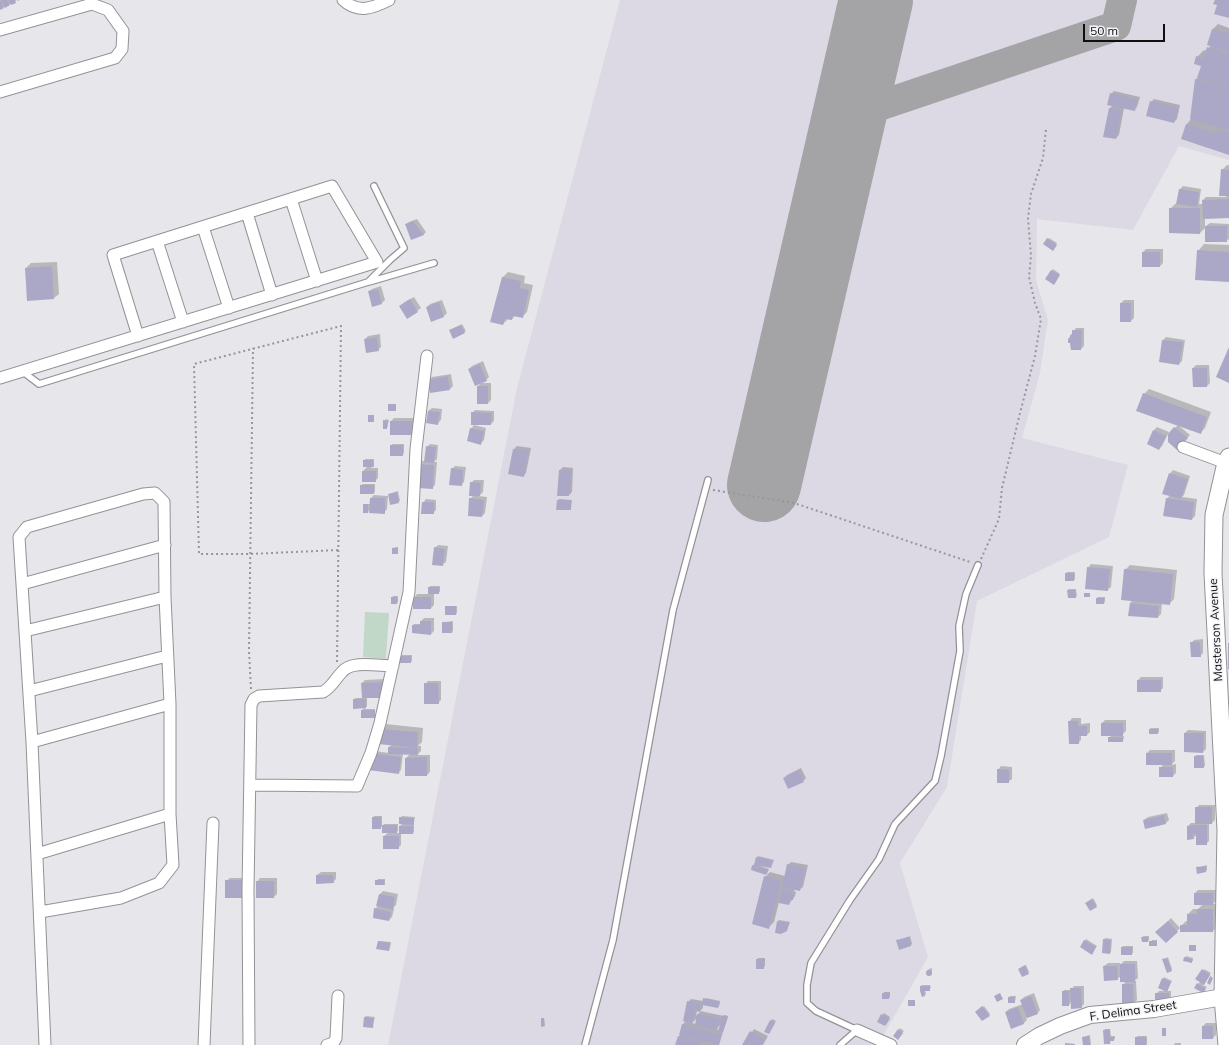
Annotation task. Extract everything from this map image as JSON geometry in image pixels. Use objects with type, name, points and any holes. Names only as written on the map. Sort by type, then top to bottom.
[{"type":"main road","name":"Masterson Avenue","points":[[1227,1045],[1223,997],[1226,830],[1213,573],[1214,515],[1228,460]]},
{"type":"street","points":[[344,0],[349,6],[361,9],[375,7],[389,0]]},
{"type":"street","points":[[0,30],[92,4],[108,10],[123,31],[122,49],[115,58],[0,92]]},
{"type":"street","points":[[0,378],[22,371],[138,336],[272,295],[377,262],[332,186],[113,255],[138,336]]},
{"type":"street","points":[[291,199],[317,281]]},
{"type":"street","points":[[247,213],[272,295]]},
{"type":"street","points":[[203,227],[229,308]]},
{"type":"street","points":[[157,241],[183,322]]},
{"type":"street","points":[[250,785],[357,786],[371,753],[380,723],[409,592],[416,449],[427,356]]},
{"type":"street","points":[[1183,447],[1228,460]]},
{"type":"street","points":[[40,912],[121,898],[159,883],[173,865],[170,814],[170,704],[165,597],[164,502],[155,493],[143,494],[27,526],[19,537],[32,742],[45,1045]]},
{"type":"street","points":[[22,584],[165,545]]},
{"type":"street","points":[[24,631],[165,597]]},
{"type":"street","points":[[29,691],[167,656]]},
{"type":"street","points":[[249,1045],[248,890],[251,706],[254,699],[259,696],[312,694],[323,692],[329,689],[343,670],[350,665],[393,666]]},
{"type":"street","points":[[32,742],[170,704]]},
{"type":"street","points":[[37,854],[170,814]]},
{"type":"street","points":[[204,1045],[213,823]]},
{"type":"street","points":[[327,1045],[335,1042],[336,1038],[338,996]]},
{"type":"street","name":"F. Delima Street","points":[[1025,1045],[1046,1033],[1090,1015],[1154,1009],[1223,997]]},
{"type":"street","points":[[857,1030],[892,1045]]},
{"type":"lane","points":[[368,282],[404,248],[374,186]]},
{"type":"lane","points":[[22,371],[39,384],[434,262]]},
{"type":"lane","points":[[585,1045],[613,940],[673,610],[708,480]]},
{"type":"lane","points":[[840,1045],[857,1030],[816,1011],[807,1003],[807,985],[811,962],[850,900],[879,859],[895,824],[935,781],[960,651],[960,626],[966,594],[978,565]]},
{"type":"path","points":[[706,489],[794,503],[978,565],[999,518],[1002,488],[1035,356],[1041,319],[1035,304],[1029,277],[1031,256],[1028,218],[1030,194],[1043,158],[1046,129]]},
{"type":"path","points":[[338,550],[249,554],[199,554],[194,364],[341,326],[338,550],[336,645],[338,677]]},
{"type":"path","points":[[253,348],[249,554],[249,651],[251,690],[254,699]]},
{"type":"shaded area","points":[[620,0],[1229,0],[1229,160],[1179,146],[1133,230],[1037,219],[1036,280],[1048,320],[1040,373],[1022,438],[1128,465],[1109,537],[977,601],[947,787],[900,863],[928,957],[878,1045],[388,1045],[517,388]]},
{"type":"green space","points":[[365,612],[389,613],[386,659],[363,657]]},
{"type":"building","points":[[0,0],[4,8],[0,10]]},
{"type":"building","points":[[1,0],[7,0],[10,5],[5,8]]},
{"type":"building","points":[[8,0],[15,0],[16,3],[11,5]]},
{"type":"building","points":[[1215,0],[1229,0],[1229,18],[1214,14],[1217,5],[1213,4]]},
{"type":"building","points":[[1212,29],[1229,34],[1229,52],[1207,45]]},
{"type":"building","points":[[1207,47],[1229,54],[1229,87],[1197,78],[1201,66],[1194,64],[1196,56],[1203,59]]},
{"type":"building","points":[[1195,79],[1229,88],[1229,130],[1190,119]]},
{"type":"building","points":[[1110,93],[1137,100],[1135,111],[1107,105]]},
{"type":"building","points":[[1150,101],[1178,108],[1174,123],[1146,116]]},
{"type":"building","points":[[1109,108],[1122,110],[1116,139],[1103,137]]},
{"type":"building","points":[[1186,124],[1217,134],[1218,130],[1229,133],[1229,155],[1181,139]]},
{"type":"building","points":[[1221,169],[1229,170],[1229,196],[1219,196]]},
{"type":"building","points":[[1179,189],[1199,192],[1197,207],[1176,204]]},
{"type":"building","points":[[1229,199],[1229,218],[1203,219],[1202,200]]},
{"type":"building","points":[[1169,208],[1200,208],[1200,234],[1169,233]]},
{"type":"building","points":[[413,221],[424,235],[411,240],[405,224]]},
{"type":"building","points":[[1205,226],[1227,226],[1227,242],[1205,242]]},
{"type":"building","points":[[1047,238],[1057,245],[1053,251],[1043,244]]},
{"type":"building","points":[[1197,250],[1229,252],[1229,282],[1195,280]]},
{"type":"building","points":[[1142,252],[1160,252],[1160,267],[1142,267]]},
{"type":"building","points":[[52,266],[54,299],[27,301],[25,268]]},
{"type":"building","points":[[1051,270],[1060,275],[1054,285],[1045,279]]},
{"type":"building","points":[[502,277],[521,281],[520,288],[529,290],[523,318],[513,316],[512,320],[505,319],[503,325],[490,322]]},
{"type":"building","points":[[378,289],[382,304],[372,307],[368,291]]},
{"type":"building","points":[[410,299],[418,312],[407,319],[399,306]]},
{"type":"building","points":[[439,302],[444,317],[431,322],[426,307]]},
{"type":"building","points":[[1120,303],[1131,303],[1131,322],[1120,322]]},
{"type":"building","points":[[461,325],[465,333],[453,339],[449,330]]},
{"type":"building","points":[[1072,330],[1082,330],[1081,350],[1071,350],[1068,339],[1070,339],[1070,335],[1072,335]]},
{"type":"building","points":[[377,337],[379,351],[366,353],[364,339]]},
{"type":"building","points":[[1162,340],[1183,342],[1179,365],[1159,362]]},
{"type":"building","points":[[1229,347],[1229,383],[1216,377]]},
{"type":"building","points":[[480,364],[487,381],[475,386],[468,369]]},
{"type":"building","points":[[1192,368],[1207,368],[1207,387],[1193,387]]},
{"type":"building","points":[[448,376],[450,390],[430,393],[428,380]]},
{"type":"building","points":[[477,386],[488,386],[488,404],[477,404]]},
{"type":"building","points":[[1143,393],[1207,417],[1201,434],[1136,411]]},
{"type":"building","points":[[388,404],[396,404],[396,411],[388,411]]},
{"type":"building","points":[[428,411],[440,412],[438,425],[426,423]]},
{"type":"building","points":[[471,412],[492,413],[491,425],[471,425]]},
{"type":"building","points":[[368,415],[374,415],[374,422],[368,422]]},
{"type":"building","points":[[383,420],[388,421],[387,429],[383,429]]},
{"type":"building","points":[[390,421],[412,421],[412,435],[390,435]]},
{"type":"building","points":[[1174,427],[1188,438],[1177,450],[1168,442],[1168,434]]},
{"type":"building","points":[[470,428],[484,431],[481,445],[467,441]]},
{"type":"building","points":[[1153,430],[1166,436],[1159,450],[1147,444]]},
{"type":"building","points":[[390,445],[403,445],[403,456],[390,456]]},
{"type":"building","points":[[426,446],[436,447],[434,463],[424,462]]},
{"type":"building","points":[[513,449],[528,451],[524,477],[508,474]]},
{"type":"building","points":[[363,460],[373,460],[374,467],[363,467]]},
{"type":"building","points":[[418,464],[434,465],[433,489],[417,488]]},
{"type":"building","points":[[451,468],[463,470],[462,486],[449,485]]},
{"type":"building","points":[[559,470],[571,471],[569,496],[557,496]]},
{"type":"building","points":[[362,471],[376,471],[376,482],[362,482]]},
{"type":"building","points":[[1169,473],[1188,479],[1181,499],[1162,494]]},
{"type":"building","points":[[470,482],[481,483],[480,496],[469,496]]},
{"type":"building","points":[[360,485],[374,485],[374,494],[360,494]]},
{"type":"building","points":[[397,492],[399,503],[390,505],[388,494]]},
{"type":"building","points":[[370,498],[385,498],[385,514],[369,513]]},
{"type":"building","points":[[469,498],[484,500],[482,517],[468,516]]},
{"type":"building","points":[[1166,498],[1194,502],[1192,520],[1163,516]]},
{"type":"building","points":[[557,500],[571,501],[571,510],[556,510]]},
{"type":"building","points":[[422,502],[434,502],[434,514],[421,514]]},
{"type":"building","points":[[363,504],[368,504],[368,513],[363,513]]},
{"type":"building","points":[[398,547],[398,554],[392,554],[392,548]]},
{"type":"building","points":[[434,547],[445,549],[443,566],[432,565]]},
{"type":"building","points":[[1087,567],[1110,569],[1108,591],[1085,589]]},
{"type":"building","points":[[1124,569],[1173,574],[1170,605],[1121,600]]},
{"type":"building","points":[[1065,573],[1074,573],[1074,581],[1065,581]]},
{"type":"building","points":[[428,587],[439,587],[439,594],[428,594]]},
{"type":"building","points":[[1067,590],[1075,590],[1076,598],[1068,598]]},
{"type":"building","points":[[1084,593],[1090,593],[1090,597],[1084,597]]},
{"type":"building","points":[[391,597],[397,597],[397,604],[391,604]]},
{"type":"building","points":[[413,597],[431,597],[431,609],[413,609]]},
{"type":"building","points":[[1096,598],[1104,598],[1104,604],[1096,604]]},
{"type":"building","points":[[1130,603],[1159,606],[1158,618],[1128,616]]},
{"type":"building","points":[[445,606],[456,606],[456,615],[445,615]]},
{"type":"building","points":[[420,621],[431,621],[431,635],[412,633],[412,625],[420,625]]},
{"type":"building","points":[[442,622],[452,622],[452,633],[442,633]]},
{"type":"building","points":[[1190,642],[1200,642],[1201,657],[1191,657]]},
{"type":"building","points":[[1229,643],[1229,669],[1228,669]]},
{"type":"building","points":[[399,656],[411,656],[411,663],[399,663]]},
{"type":"building","points":[[1137,680],[1161,680],[1161,692],[1137,692]]},
{"type":"building","points":[[382,682],[383,698],[362,698],[361,683]]},
{"type":"building","points":[[424,683],[438,683],[439,704],[424,704]]},
{"type":"building","points":[[353,699],[366,699],[366,708],[353,709]]},
{"type":"building","points":[[361,710],[375,710],[375,718],[361,718]]},
{"type":"building","points":[[1068,721],[1078,721],[1078,726],[1087,726],[1087,736],[1079,736],[1079,744],[1069,744]]},
{"type":"building","points":[[1101,723],[1123,723],[1123,736],[1101,736]]},
{"type":"building","points":[[380,729],[418,732],[417,748],[378,744]]},
{"type":"building","points":[[1149,729],[1158,729],[1158,734],[1149,734]]},
{"type":"building","points":[[1184,733],[1204,733],[1203,753],[1184,752]]},
{"type":"building","points":[[1108,737],[1123,737],[1123,742],[1108,742]]},
{"type":"building","points":[[388,747],[418,748],[418,755],[388,754]]},
{"type":"building","points":[[371,753],[401,757],[399,774],[368,770]]},
{"type":"building","points":[[1146,753],[1172,753],[1172,765],[1146,765]]},
{"type":"building","points":[[1194,756],[1203,756],[1204,768],[1194,768]]},
{"type":"building","points":[[427,757],[427,776],[405,776],[405,758]]},
{"type":"building","points":[[1159,767],[1173,767],[1173,777],[1159,777]]},
{"type":"building","points":[[997,769],[1009,770],[1009,783],[997,783]]},
{"type":"building","points":[[798,771],[804,782],[788,789],[783,778]]},
{"type":"building","points":[[1195,807],[1212,807],[1212,824],[1195,824]]},
{"type":"building","points":[[1164,815],[1166,824],[1145,829],[1143,820]]},
{"type":"building","points":[[372,817],[381,817],[381,829],[372,829]]},
{"type":"building","points":[[399,817],[414,818],[414,825],[399,824]]},
{"type":"building","points":[[382,825],[397,825],[397,833],[382,833]]},
{"type":"building","points":[[1207,825],[1207,845],[1196,845],[1196,834],[1193,834],[1194,839],[1187,840],[1187,826]]},
{"type":"building","points":[[399,826],[413,826],[413,834],[399,834]]},
{"type":"building","points":[[383,836],[399,836],[399,849],[383,849]]},
{"type":"building","points":[[756,857],[773,861],[771,868],[754,865]]},
{"type":"building","points":[[787,864],[805,868],[800,891],[782,887]]},
{"type":"building","points":[[752,865],[768,870],[766,875],[751,870]]},
{"type":"building","points":[[1206,866],[1206,872],[1197,874],[1196,867]]},
{"type":"building","points":[[316,875],[333,875],[334,883],[316,884]]},
{"type":"building","points":[[764,876],[781,881],[769,929],[752,924]]},
{"type":"building","points":[[225,880],[243,880],[243,898],[225,898]]},
{"type":"building","points":[[375,880],[384,880],[385,885],[375,885]]},
{"type":"building","points":[[256,881],[274,881],[274,898],[256,898]]},
{"type":"building","points":[[782,889],[792,891],[792,894],[794,894],[793,900],[790,900],[789,905],[779,903]]},
{"type":"building","points":[[1194,893],[1213,893],[1213,905],[1194,905]]},
{"type":"building","points":[[379,894],[395,897],[393,910],[376,906]]},
{"type":"building","points":[[1092,899],[1097,907],[1090,911],[1085,903]]},
{"type":"building","points":[[374,908],[391,912],[389,921],[373,918]]},
{"type":"building","points":[[1197,909],[1213,909],[1213,932],[1180,932],[1180,925],[1187,925],[1187,914],[1197,914]]},
{"type":"building","points":[[777,921],[789,923],[787,931],[781,934],[775,933]]},
{"type":"building","points":[[1168,921],[1178,932],[1166,943],[1155,932]]},
{"type":"building","points":[[909,937],[911,946],[899,950],[896,940]]},
{"type":"building","points":[[1141,937],[1148,937],[1148,942],[1142,942]]},
{"type":"building","points":[[1103,939],[1111,940],[1110,954],[1102,953]]},
{"type":"building","points":[[1084,940],[1096,947],[1092,955],[1080,947]]},
{"type":"building","points":[[378,941],[390,943],[389,951],[376,949]]},
{"type":"building","points":[[1149,941],[1157,941],[1157,946],[1149,946]]},
{"type":"building","points":[[1189,945],[1196,945],[1196,951],[1189,951]]},
{"type":"building","points":[[1121,947],[1132,947],[1132,955],[1121,955]]},
{"type":"building","points":[[1184,957],[1192,959],[1192,963],[1183,961]]},
{"type":"building","points":[[1167,958],[1172,971],[1167,973],[1162,959]]},
{"type":"building","points":[[756,959],[764,959],[764,969],[756,969]]},
{"type":"building","points":[[1120,964],[1135,964],[1135,982],[1120,982]]},
{"type":"building","points":[[1025,965],[1029,974],[1022,977],[1018,969]]},
{"type":"building","points":[[1103,966],[1117,966],[1118,980],[1104,981]]},
{"type":"building","points":[[1202,969],[1210,975],[1204,985],[1195,979]]},
{"type":"building","points":[[929,970],[932,973],[929,976],[926,973]]},
{"type":"building","points":[[1210,976],[1213,978],[1210,985],[1207,983]]},
{"type":"building","points":[[1162,978],[1171,982],[1167,992],[1158,988]]},
{"type":"building","points":[[1197,983],[1206,989],[1203,993],[1194,988]]},
{"type":"building","points":[[1122,984],[1133,984],[1134,1004],[1122,1004]]},
{"type":"building","points":[[920,986],[930,986],[930,991],[924,991],[925,996],[922,997],[920,991]]},
{"type":"building","points":[[1070,988],[1081,988],[1082,1008],[1071,1009]]},
{"type":"building","points":[[1062,991],[1069,991],[1069,1006],[1062,1006]]},
{"type":"building","points":[[882,993],[889,993],[889,999],[882,999]]},
{"type":"building","points":[[1000,993],[1003,999],[997,1002],[994,996]]},
{"type":"building","points":[[1155,993],[1169,993],[1169,1006],[1155,1006]]},
{"type":"building","points":[[1031,996],[1038,1014],[1027,1018],[1020,1000]]},
{"type":"building","points":[[1008,997],[1015,997],[1015,1003],[1008,1003]]},
{"type":"building","points":[[703,998],[720,1002],[718,1008],[702,1005]]},
{"type":"building","points":[[908,1000],[915,1000],[915,1006],[908,1006]]},
{"type":"building","points":[[687,1001],[701,1004],[700,1012],[695,1011],[692,1024],[683,1021]]},
{"type":"building","points":[[982,1006],[990,1016],[982,1021],[975,1012]]},
{"type":"building","points":[[1018,1007],[1024,1024],[1011,1029],[1005,1012]]},
{"type":"building","points":[[697,1014],[720,1018],[717,1030],[695,1025]]},
{"type":"building","points":[[881,1014],[890,1019],[885,1026],[877,1022]]},
{"type":"building","points":[[723,1015],[728,1017],[723,1032],[718,1031]]},
{"type":"building","points":[[364,1017],[374,1018],[373,1028],[363,1027]]},
{"type":"building","points":[[541,1018],[544,1018],[545,1026],[541,1027]]},
{"type":"building","points":[[770,1020],[775,1023],[769,1034],[764,1032]]},
{"type":"building","points":[[682,1024],[721,1035],[719,1045],[679,1035]]},
{"type":"building","points":[[1202,1026],[1213,1026],[1213,1039],[1202,1039]]},
{"type":"building","points":[[1162,1028],[1166,1028],[1166,1036],[1162,1036]]},
{"type":"building","points":[[898,1029],[903,1033],[898,1040],[893,1036]]},
{"type":"building","points":[[1110,1029],[1110,1037],[1114,1037],[1114,1041],[1110,1041],[1110,1044],[1104,1044],[1103,1030]]},
{"type":"building","points":[[750,1031],[765,1039],[762,1045],[742,1045]]},
{"type":"building","points":[[678,1036],[701,1042],[700,1045],[675,1045]]},
{"type":"building","points":[[1089,1036],[1090,1045],[1083,1045],[1082,1037]]},
{"type":"building","points":[[1135,1037],[1146,1037],[1146,1045],[1135,1045]]},
{"type":"building","points":[[1065,1043],[1075,1044],[1075,1045],[1065,1045]]},
{"type":"taxiway","points":[[849,116],[1116,26],[1122,0]]},
{"type":"runway","points":[[764,485],[876,0]]}]
